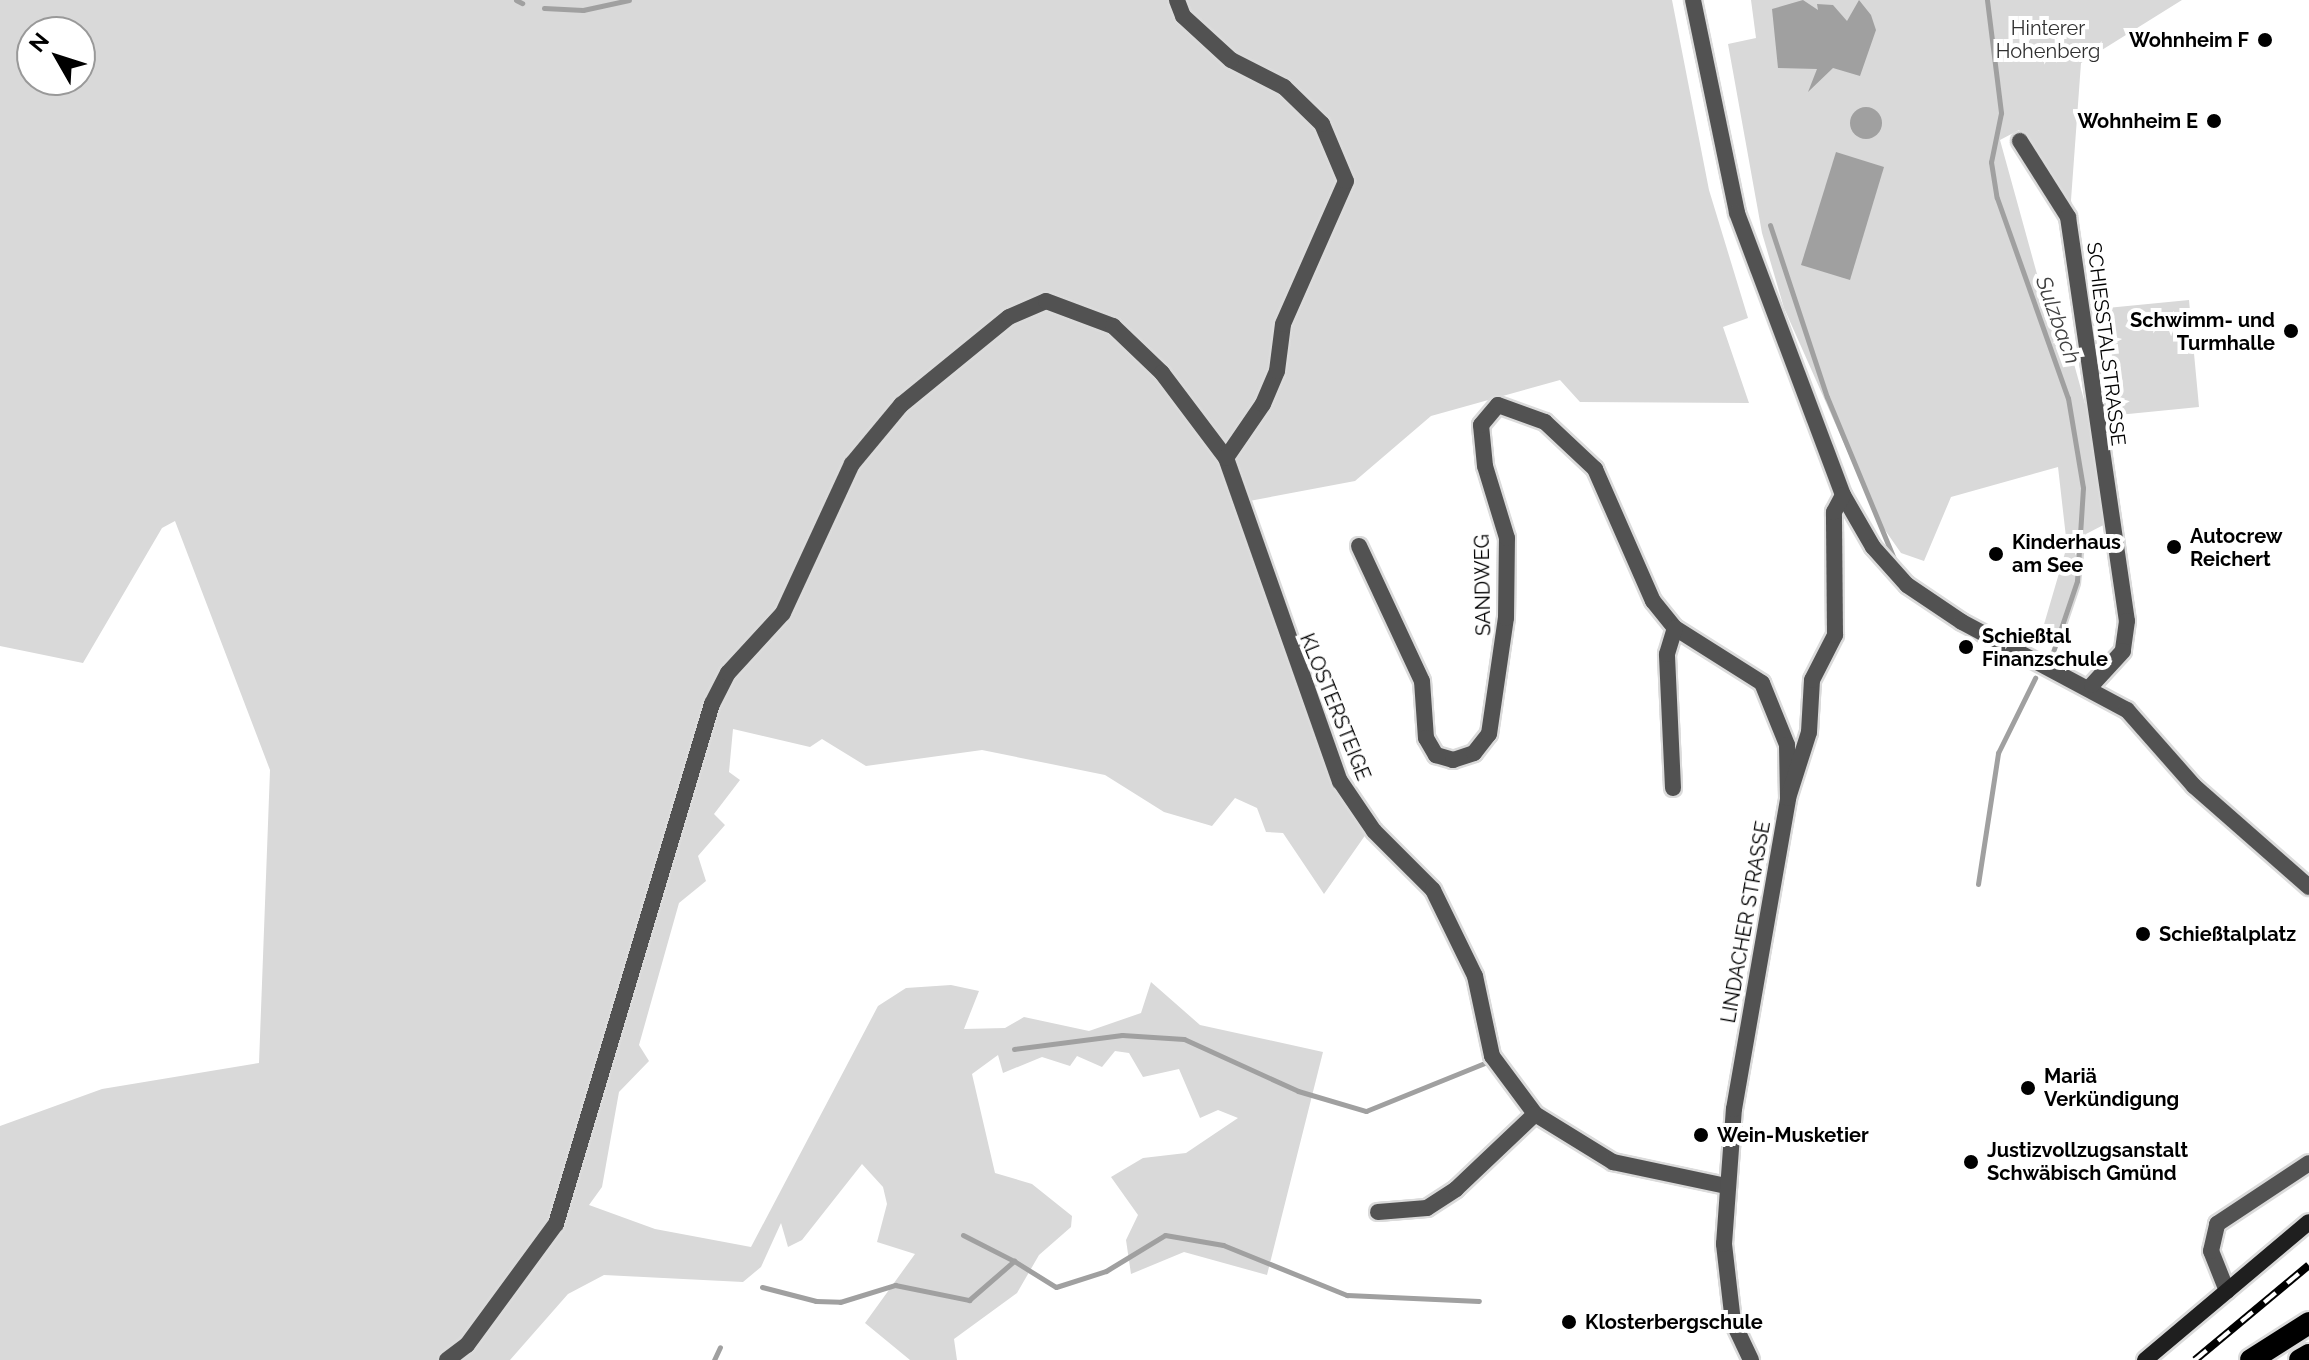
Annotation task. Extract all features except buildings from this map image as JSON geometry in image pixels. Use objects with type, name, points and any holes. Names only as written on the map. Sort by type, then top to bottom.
[{"type":"highway","points":[[2251,1360],[2309,1323]]},
{"type":"highway","points":[[2300,1360],[2309,1355]]},
{"type":"main road","points":[[2145,1360],[2309,1222]]},
{"type":"street","points":[[1177,0],[1183,16],[1231,60],[1284,87],[1322,124],[1346,181],[1283,324],[1277,371],[1226,458]]},
{"type":"street","points":[[1693,0],[1737,213],[1843,495],[1873,547],[1907,585],[2031,655],[2092,685],[2309,887]]},
{"type":"street","name":"SCHIESSTALSTRASSE","points":[[2020,141],[2068,217],[2127,621],[2123,651],[2092,685]]},
{"type":"street","name":"KLOSTERSTEIGE","points":[[447,1360],[467,1345],[556,1224],[712,704],[728,673],[783,613],[852,464],[901,405],[1009,317],[1046,301],[1069,305],[1113,326],[1162,373],[1226,458],[1340,781],[1374,831],[1433,890],[1475,976],[1492,1056],[1535,1114],[1613,1162],[1726,1186]]},
{"type":"street","name":"SANDWEG","points":[[1359,546],[1422,681],[1426,738],[1436,755],[1453,760],[1474,753],[1489,734],[1503,651],[1507,538],[1480,438],[1486,413],[1498,405],[1545,422],[1595,469],[1638,572],[1675,628],[1762,683],[1787,745],[1788,798]]},
{"type":"street","name":"LINDACHER STRASSE","points":[[1751,1360],[1733,1322],[1726,1186],[1788,798],[1809,732],[1812,680],[1835,635],[1834,512],[1843,495]]},
{"type":"street","points":[[1673,788],[1667,654],[1675,628]]},
{"type":"street","points":[[1378,1212],[1427,1208],[1456,1189],[1535,1114]]},
{"type":"street","points":[[2227,1291],[2211,1251],[2217,1224],[2309,1163]]},
{"type":"green space","points":[[0,0],[1672,0],[1709,190],[1748,318],[1723,327],[1749,403],[1580,402],[1560,380],[1431,416],[1355,481],[1244,502],[1306,699],[1371,827],[1324,894],[1283,833],[1266,832],[1257,808],[1235,798],[1212,826],[1164,812],[1105,775],[982,750],[866,766],[822,739],[810,747],[733,729],[729,772],[740,780],[714,814],[725,825],[698,856],[706,881],[679,903],[639,1045],[649,1061],[619,1092],[602,1187],[589,1205],[655,1229],[751,1247],[878,1006],[906,988],[951,985],[979,991],[964,1029],[1005,1028],[1024,1017],[1089,1031],[1141,1013],[1151,982],[1200,1025],[1323,1052],[1267,1275],[1184,1252],[1131,1274],[1126,1240],[1138,1215],[1111,1177],[1143,1158],[1186,1153],[1238,1118],[1218,1110],[1200,1118],[1179,1069],[1143,1077],[1129,1053],[1115,1051],[1102,1067],[1077,1056],[1070,1066],[1042,1057],[1003,1073],[998,1055],[972,1074],[995,1173],[1032,1184],[1072,1216],[1071,1227],[1039,1255],[1017,1293],[954,1339],[957,1360],[910,1360],[865,1323],[915,1254],[877,1242],[887,1204],[883,1187],[862,1164],[802,1240],[788,1247],[781,1223],[761,1267],[743,1282],[604,1275],[568,1294],[510,1360],[0,1360],[0,1126],[102,1089],[259,1063],[270,770],[175,521],[162,528],[83,663],[0,646]]},
{"type":"green space","name":"Hinterer Hohenberg","points":[[1751,0],[2182,0],[2081,63],[2071,200],[2117,518],[2086,534],[2081,585],[2063,638],[2040,638],[2067,546],[2058,467],[1951,497],[1924,561],[1901,553],[1878,520],[1784,308],[1762,233],[1728,44],[1756,38]],"holes":[[[2019,130],[2061,212],[2092,429],[2068,342],[2037,274],[2000,140]]]},
{"type":"green space","points":[[2189,300],[2199,407],[2118,415],[2107,308]]},
{"type":"shaded area","points":[[1803,0],[1818,10],[1817,4],[1833,5],[1847,21],[1859,0],[1871,15],[1876,30],[1860,76],[1833,68],[1808,92],[1817,69],[1778,68],[1772,9]]},
{"type":"shaded area","points":[[1866,107],[1878,111],[1882,123],[1878,135],[1866,139],[1854,135],[1850,123],[1854,111]]},
{"type":"shaded area","points":[[1836,152],[1884,167],[1850,280],[1801,265]]},
{"type":"waterway","points":[[516,0],[522,3]]},
{"type":"waterway","points":[[544,8],[583,10],[629,0]]},
{"type":"waterway","name":"Sulzbach","points":[[1987,0],[2001,113],[1991,162],[1997,198],[2068,398],[2083,488],[2077,581],[2053,652]]},
{"type":"waterway","points":[[1770,225],[1827,397],[1895,561]]},
{"type":"waterway","name":"Sulzbach","points":[[1978,884],[1998,753],[2035,678]]},
{"type":"waterway","points":[[1014,1049],[1122,1035],[1184,1039],[1298,1091],[1366,1111],[1490,1061]]},
{"type":"waterway","points":[[963,1235],[1014,1261]]},
{"type":"waterway","points":[[762,1287],[816,1301],[840,1302],[895,1285],[969,1300],[1014,1261],[1056,1287],[1106,1271],[1165,1235],[1223,1245],[1347,1295],[1479,1301]]},
{"type":"waterway","points":[[714,1360],[720,1347]]},
{"type":"railway","points":[[2195,1360],[2309,1265]]},
{"type":"place","name":"Wohnheim F","points":[[2265,40]]},
{"type":"place","name":"Wohnheim E","points":[[2214,121]]},
{"type":"place","name":"Schwimm- und Turmhalle","points":[[2291,331]]},
{"type":"place","name":"Autocrew Reichert","points":[[2174,547]]},
{"type":"place","name":"Kinderhaus am See","points":[[1996,554]]},
{"type":"place","name":"Schießtal Finanzschule","points":[[1966,647]]},
{"type":"place","name":"Schießtalplatz","points":[[2143,934]]},
{"type":"place","name":"Mariä Verkündigung","points":[[2028,1088]]},
{"type":"place","name":"Wein-Musketier","points":[[1701,1135]]},
{"type":"place","name":"Justizvollzugsanstalt Schwäbisch Gmünd","points":[[1971,1162]]},
{"type":"place","name":"Klosterbergschule","points":[[1569,1322]]}]
